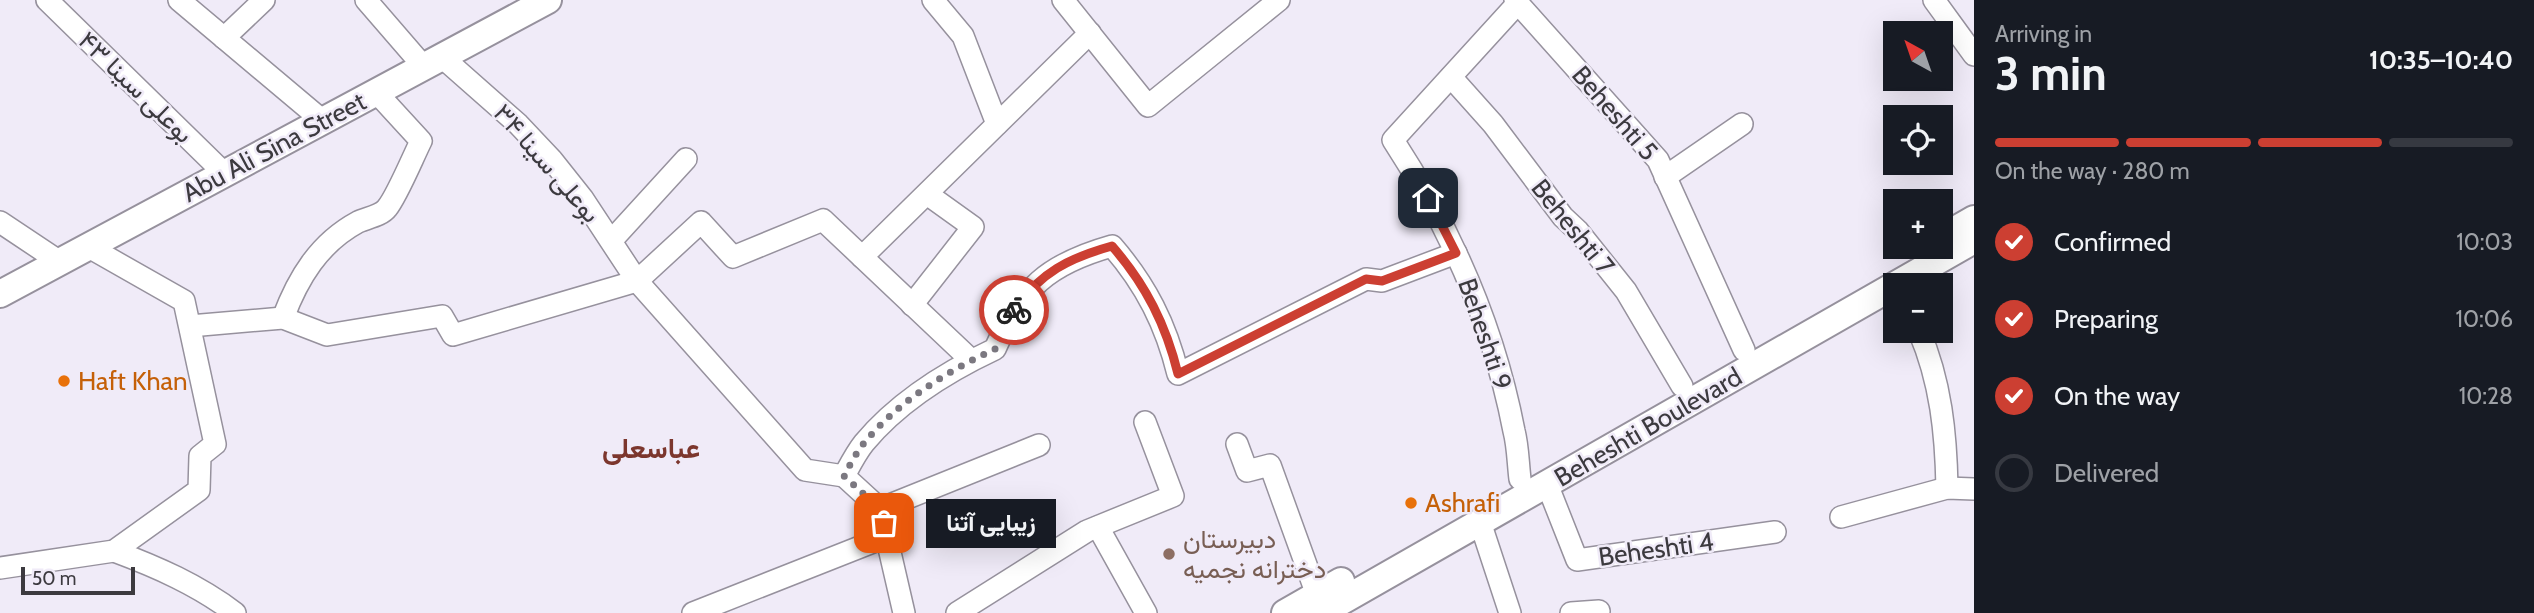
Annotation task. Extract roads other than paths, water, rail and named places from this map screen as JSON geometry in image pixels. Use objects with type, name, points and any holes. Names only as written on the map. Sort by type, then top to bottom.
[{"type":"main road","name":"Abu Ali Sina Street","points":[[0,294],[548,0]]},
{"type":"main road","points":[[1953,231],[1974,219]]},
{"type":"main road","name":"Beheshti Boulevard","points":[[1917,273],[1974,240]]},
{"type":"main road","name":"Beheshti Boulevard","points":[[1319,604],[1520,479],[1905,259]]},
{"type":"main road","name":"Beheshti Boulevard","points":[[1285,613],[1319,604],[1480,522],[1883,293]]},
{"type":"street","name":"بوعلی سینا ۴۳","points":[[47,0],[225,174]]},
{"type":"street","points":[[179,0],[323,121]]},
{"type":"street","points":[[224,38],[264,0]]},
{"type":"street","name":"بوعلی سینا ۳۴","points":[[366,0],[433,62],[500,107],[552,160],[611,240],[637,281],[805,470],[844,476]]},
{"type":"street","points":[[933,0],[963,36],[997,124]]},
{"type":"street","points":[[1063,0],[1148,106],[1279,0]]},
{"type":"street","points":[[1934,0],[1974,55]]},
{"type":"street","name":"Beheshti 9","points":[[1516,2],[1393,141],[1417,177],[1477,301],[1499,366],[1515,433],[1520,479]]},
{"type":"street","name":"Beheshti 5","points":[[1516,2],[1658,160],[1744,350]]},
{"type":"street","points":[[862,257],[1090,33]]},
{"type":"street","name":"Beheshti 7","points":[[1451,77],[1493,124],[1563,217],[1578,231],[1626,291],[1682,386]]},
{"type":"street","points":[[283,317],[294,289],[310,262],[358,222],[386,210],[421,141],[376,92]]},
{"type":"street","points":[[1665,177],[1742,124]]},
{"type":"street","points":[[611,240],[686,159]]},
{"type":"street","points":[[912,305],[973,227],[927,194]]},
{"type":"street","points":[[190,326],[283,317],[327,335],[442,316],[453,335],[637,281],[701,222],[733,257],[823,220],[971,360]]},
{"type":"street","points":[[0,222],[60,262]]},
{"type":"street","points":[[904,613],[880,509],[844,476],[862,445],[886,420],[922,390],[971,360],[995,349],[1008,319],[1027,292],[1052,270],[1081,255],[1112,246],[1148,293],[1171,346],[1178,374],[1366,279],[1382,281],[1456,253]]},
{"type":"street","points":[[0,568],[114,551],[199,491],[200,456],[215,444],[184,301],[89,247]]},
{"type":"street","points":[[1924,343],[1939,393],[1946,436],[1947,488]]},
{"type":"street","points":[[957,613],[1087,531],[1173,496],[1145,422]]},
{"type":"street","points":[[1237,443],[1247,471],[1270,465],[1319,604]]},
{"type":"street","points":[[880,509],[1039,445]]},
{"type":"street","name":"Beheshti 4","points":[[1547,484],[1577,560],[1775,532]]},
{"type":"street","points":[[1841,517],[1947,488],[1974,489]]},
{"type":"street","points":[[1480,522],[1510,613]]},
{"type":"street","points":[[1098,527],[1146,613]]},
{"type":"street","points":[[693,613],[888,536]]},
{"type":"street","points":[[114,551],[190,584],[235,613]]},
{"type":"street","points":[[1571,613],[1599,611]]},
{"type":"place","name":"Haft Khan","points":[[64,381]]},
{"type":"place","name":"Ashrafi","points":[[1411,503]]},
{"type":"place","name":"زیبایی آتنا","points":[[884,523]]},
{"type":"place","name":"دبیرستان دخترانه نجمیه","points":[[1169,554]]},
{"type":"district","name":"عباسعلی","points":[[651,448]]}]
